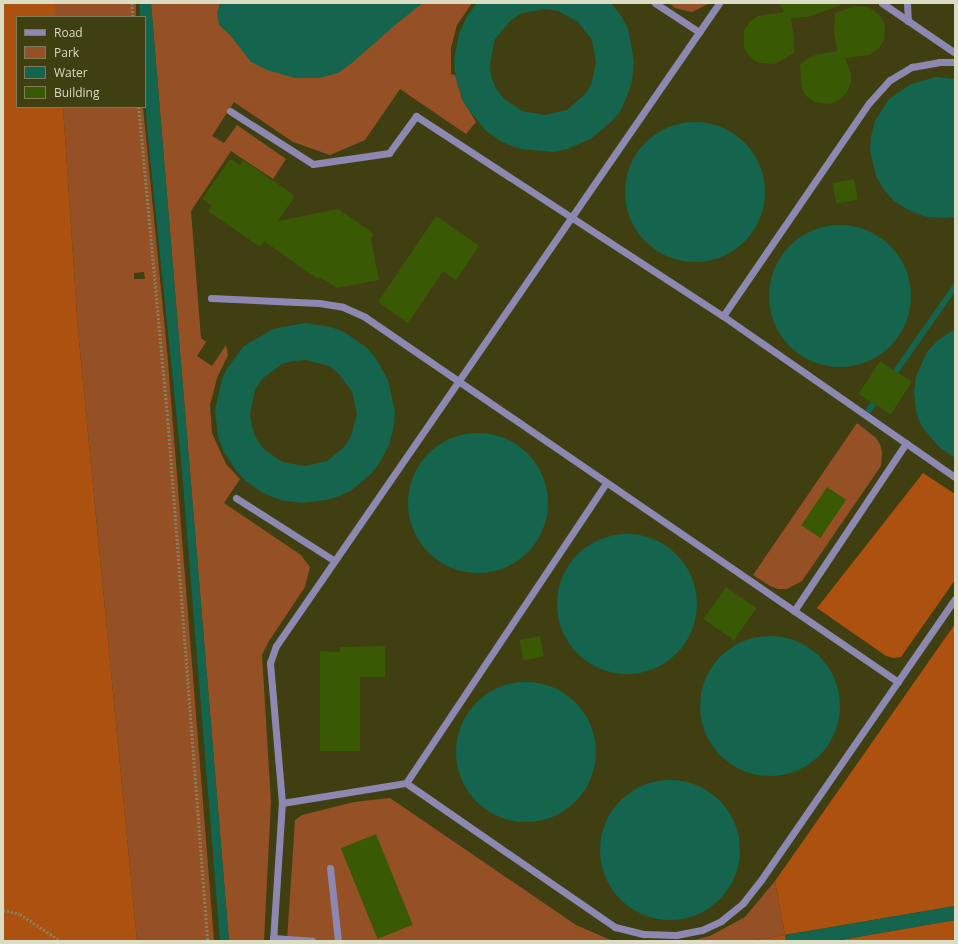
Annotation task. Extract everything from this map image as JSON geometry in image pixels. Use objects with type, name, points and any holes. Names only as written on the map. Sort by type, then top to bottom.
[{"type":"lane","points":[[655,3],[699,32]]},
{"type":"lane","points":[[312,941],[273,940],[282,803],[270,663],[276,646],[719,3]]},
{"type":"lane","points":[[882,3],[955,53]]},
{"type":"lane","points":[[907,3],[908,21]]},
{"type":"lane","points":[[723,316],[874,97],[890,80],[912,67],[939,62],[955,62]]},
{"type":"lane","points":[[230,112],[313,164],[389,152],[416,116],[723,316],[955,477]]},
{"type":"lane","points":[[211,298],[319,303],[343,307],[365,317],[898,682]]},
{"type":"lane","points":[[794,611],[906,443]]},
{"type":"lane","points":[[406,783],[606,482]]},
{"type":"lane","points":[[236,498],[335,561]]},
{"type":"lane","points":[[282,803],[406,783],[615,927],[644,934],[676,935],[702,930],[721,921],[743,903],[761,880],[955,599]]},
{"type":"lane","points":[[330,868],[338,941]]},
{"type":"path","points":[[132,3],[133,16]]},
{"type":"path","points":[[139,108],[168,419],[208,941]]},
{"type":"path","points":[[3,910],[20,914],[61,941]]},
{"type":"green space","points":[[55,3],[136,3],[136,16],[55,16]]},
{"type":"green space","points":[[151,3],[472,3],[457,25],[451,48],[451,74],[455,75],[462,99],[476,122],[466,134],[400,89],[365,140],[330,155],[293,142],[234,102],[212,136],[224,143],[237,125],[286,159],[273,179],[231,151],[191,211],[201,338],[206,342],[197,356],[212,366],[226,345],[228,355],[217,378],[210,405],[212,433],[226,464],[240,479],[224,503],[301,555],[310,567],[305,587],[269,641],[262,655],[271,802],[264,941],[229,941]]},
{"type":"green space","points":[[669,3],[710,3],[692,12],[675,8]]},
{"type":"green space","points":[[63,108],[143,108],[167,350],[214,941],[137,941],[78,330]],"holes":[[[144,272],[145,279],[134,279],[134,273]]]},
{"type":"green space","points":[[857,423],[876,438],[880,444],[882,452],[881,466],[802,581],[787,589],[778,589],[770,586],[753,575]]},
{"type":"green space","points":[[390,798],[576,925],[613,941],[287,941],[295,820],[302,815],[354,802]]},
{"type":"green space","points":[[775,881],[785,935],[749,941],[690,941],[710,936],[745,917]]},
{"type":"shaded area","points":[[3,3],[55,3],[56,16],[16,16],[16,108],[63,108],[78,330],[137,941],[3,941]]},
{"type":"shaded area","points":[[923,473],[955,494],[955,580],[901,657],[894,658],[886,656],[817,608]]},
{"type":"shaded area","points":[[955,624],[955,906],[785,935],[775,881]]},
{"type":"shaded area","points":[[955,920],[955,941],[835,941]]},
{"type":"shaded area","points":[[785,935],[786,941],[749,941]]},
{"type":"water","points":[[139,3],[151,3],[229,941],[220,941],[181,459],[147,129],[146,16],[140,16]]},
{"type":"water","points":[[220,3],[423,3],[338,73],[319,78],[295,78],[267,70],[251,62],[230,35],[219,25],[217,13]]},
{"type":"water","points":[[477,3],[611,3],[622,17],[628,29],[634,61],[632,81],[620,112],[591,139],[567,149],[554,152],[521,149],[502,142],[486,131],[465,105],[458,86],[454,60],[459,34],[467,16]],"holes":[[[546,9],[558,11],[578,22],[592,40],[596,63],[591,85],[584,95],[567,110],[545,115],[522,111],[503,98],[496,88],[491,76],[490,63],[495,39],[511,20],[522,13]]]},
{"type":"water","points":[[936,77],[955,79],[955,217],[927,217],[912,212],[894,201],[884,190],[876,176],[870,151],[871,136],[875,121],[889,99],[911,84]]},
{"type":"water","points":[[702,122],[722,127],[745,142],[760,165],[764,178],[764,206],[760,219],[745,242],[722,257],[709,261],[688,262],[668,257],[645,242],[630,219],[626,206],[625,185],[630,165],[645,142],[668,127],[681,123]]},
{"type":"water","points":[[833,225],[847,225],[861,228],[873,233],[885,241],[895,251],[906,269],[910,282],[910,310],[906,323],[895,341],[885,351],[873,359],[861,364],[847,367],[833,367],[819,364],[807,359],[795,351],[785,341],[777,329],[772,317],[769,303],[769,289],[772,275],[777,263],[785,251],[795,241],[807,233],[819,228]]},
{"type":"water","points":[[305,323],[331,327],[344,332],[366,347],[375,357],[388,380],[395,412],[394,425],[389,445],[372,473],[352,490],[340,496],[327,500],[301,503],[281,500],[263,493],[246,481],[237,472],[223,450],[218,437],[215,411],[222,379],[228,367],[244,346],[273,329]],"holes":[[[306,360],[329,366],[338,373],[352,391],[357,414],[351,436],[345,446],[327,461],[305,466],[282,462],[264,449],[256,438],[252,427],[250,414],[255,390],[262,379],[282,364]]]},
{"type":"water","points":[[955,329],[955,458],[939,447],[922,427],[916,412],[914,392],[916,376],[927,352],[937,341]]},
{"type":"water","points":[[485,433],[505,438],[528,453],[543,476],[547,489],[547,517],[543,530],[528,553],[505,568],[492,572],[471,573],[451,568],[428,553],[413,530],[409,517],[408,496],[413,476],[428,453],[451,438],[464,434]]},
{"type":"water","points":[[634,534],[660,542],[681,560],[692,577],[696,590],[696,618],[692,631],[685,643],[671,658],[654,669],[641,673],[620,674],[594,666],[573,648],[562,631],[558,618],[557,597],[565,571],[583,550],[600,539],[613,535]]},
{"type":"water","points":[[777,636],[797,641],[809,647],[820,656],[829,667],[835,679],[839,692],[839,720],[835,733],[829,745],[820,756],[809,765],[797,771],[784,775],[763,776],[743,771],[731,765],[720,756],[711,745],[701,720],[700,699],[705,679],[711,667],[720,656],[731,647],[756,637]]},
{"type":"water","points":[[533,682],[553,687],[576,702],[591,725],[595,738],[595,766],[591,779],[576,802],[553,817],[540,821],[519,822],[499,817],[476,802],[461,779],[457,766],[456,745],[461,725],[476,702],[499,687],[512,683]]},
{"type":"water","points":[[677,780],[703,788],[724,806],[735,823],[739,836],[739,864],[735,877],[728,889],[714,904],[697,915],[684,919],[663,920],[637,912],[616,894],[605,877],[601,864],[600,843],[608,817],[626,796],[643,785],[656,781]]},
{"type":"water","points":[[955,906],[955,920],[835,941],[786,941],[785,935]]},
{"type":"building","points":[[779,3],[840,3],[841,5],[808,17],[791,18],[794,37],[794,53],[775,64],[759,63],[750,57],[744,48],[744,31],[749,22],[758,16],[784,12]]},
{"type":"building","points":[[854,6],[869,7],[880,16],[885,25],[884,40],[879,48],[869,55],[845,58],[851,74],[851,82],[847,92],[841,99],[830,104],[814,102],[806,96],[802,89],[800,64],[815,55],[837,51],[834,33],[835,13]]},
{"type":"building","points":[[230,159],[240,165],[243,160],[295,196],[278,221],[338,209],[374,234],[371,239],[379,280],[337,288],[320,277],[318,279],[264,241],[260,247],[208,211],[212,206],[202,199]]},
{"type":"building","points":[[854,179],[858,200],[836,204],[832,183]]},
{"type":"building","points":[[436,216],[479,246],[456,280],[443,271],[408,323],[378,302]]},
{"type":"building","points":[[880,361],[912,382],[891,414],[859,394]]},
{"type":"building","points":[[827,487],[846,500],[820,538],[801,525]]},
{"type":"building","points":[[726,587],[756,608],[734,640],[704,619]]},
{"type":"building","points":[[540,636],[544,657],[523,661],[519,640]]},
{"type":"building","points":[[385,646],[385,677],[360,677],[360,751],[320,751],[320,651],[340,652],[340,647]]},
{"type":"building","points":[[376,834],[413,925],[377,939],[341,848]]},
{"type":"waterway","points":[[892,377],[955,287]]},
{"type":"waterway","points":[[869,410],[878,397]]}]
